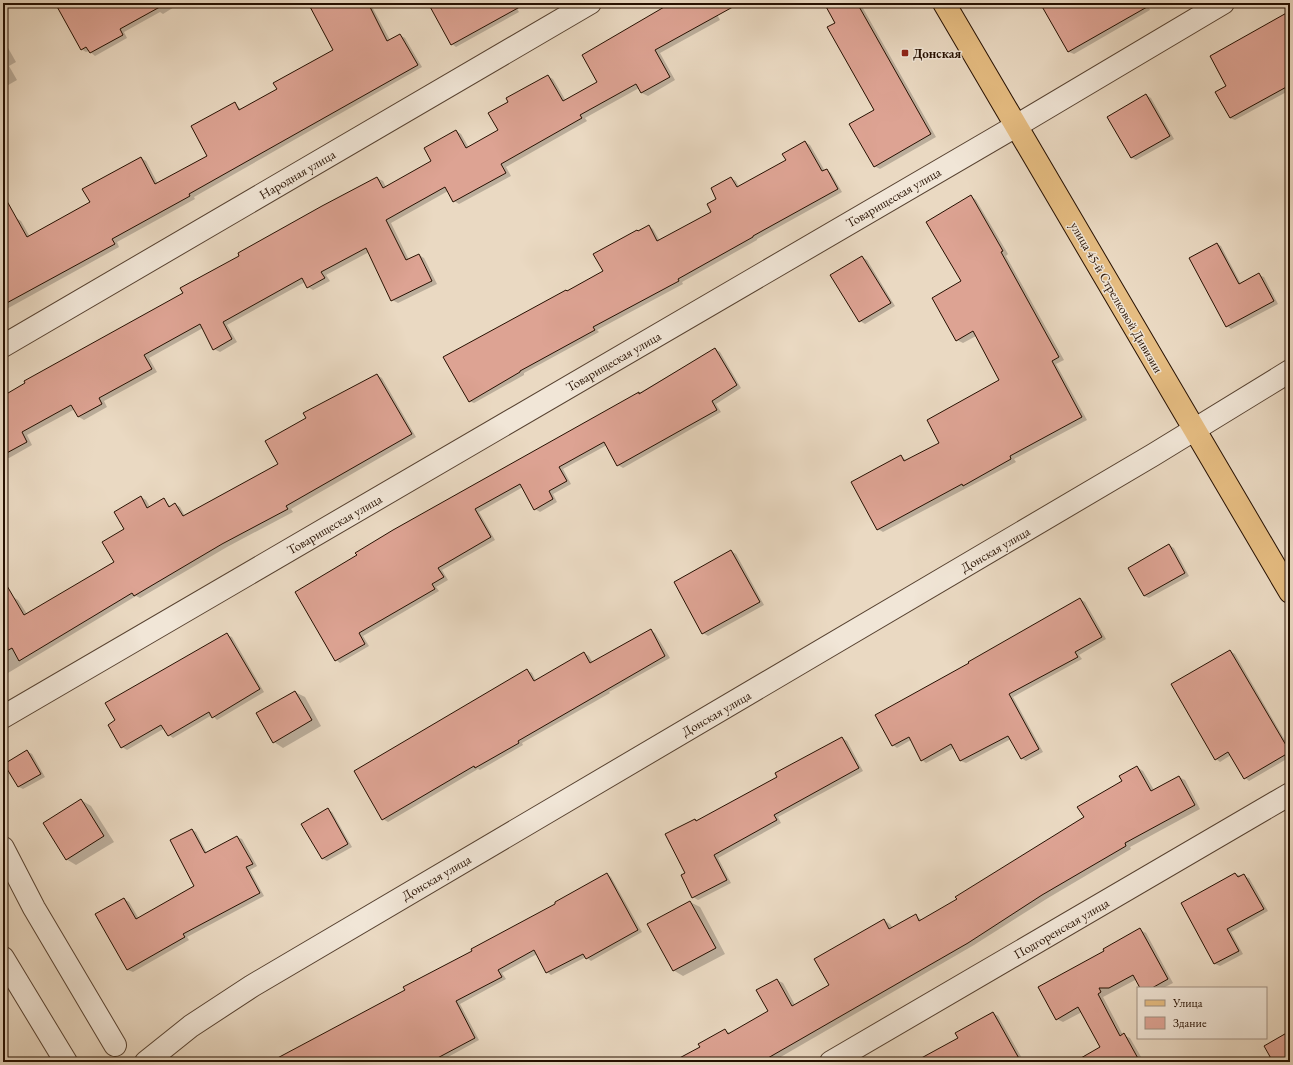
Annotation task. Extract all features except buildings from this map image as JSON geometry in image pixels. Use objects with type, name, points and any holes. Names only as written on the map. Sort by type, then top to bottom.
[{"type":"main road","name":"улица 45-й Стрелковой Дивизии","points":[[944,3],[1290,592]]},
{"type":"street","name":"Народная улица","points":[[3,346],[590,3]]},
{"type":"street","name":"Товарищеская улица","points":[[3,717],[1016,126],[1223,3]]},
{"type":"street","name":"Донская улица","points":[[146,1062],[191,1026],[252,986],[1195,429],[1290,371]]},
{"type":"street","name":"Подгоренская улица","points":[[831,1062],[1290,794]]},
{"type":"street","points":[[3,848],[34,908],[115,1045]]},
{"type":"street","points":[[3,958],[66,1062]]},
{"type":"place","name":"Донская","points":[[905,53]]}]
